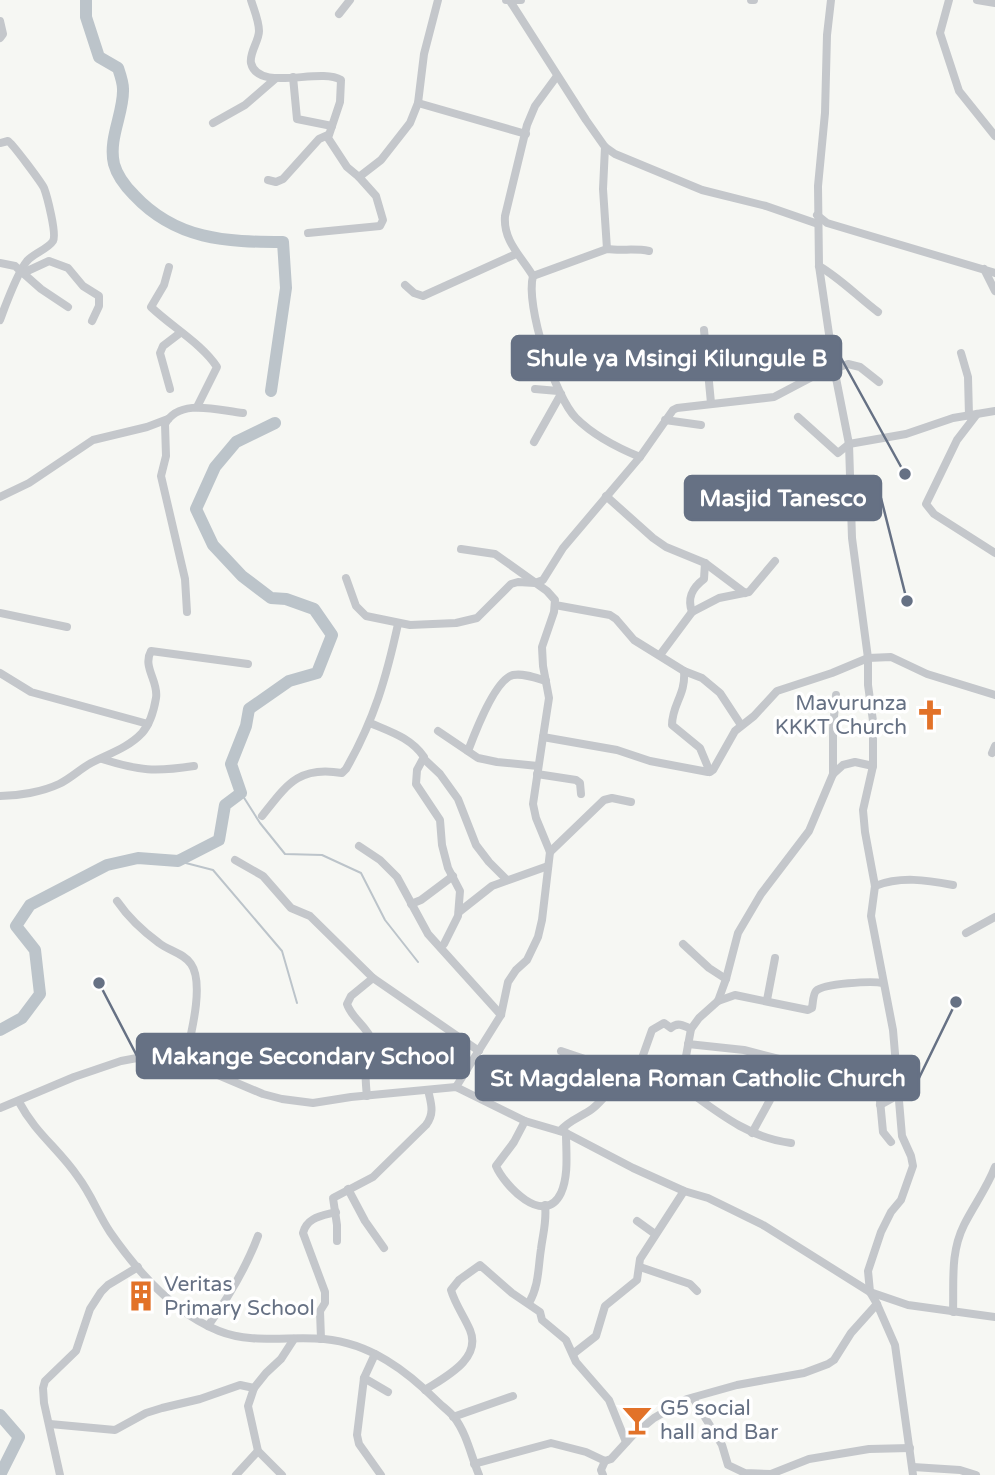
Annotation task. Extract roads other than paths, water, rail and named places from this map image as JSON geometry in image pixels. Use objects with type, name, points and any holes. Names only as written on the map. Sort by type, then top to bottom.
[{"type":"street","points":[[251,0],[259,32],[251,63],[257,71],[265,77],[284,80],[293,77],[334,77],[341,80],[340,102],[328,138],[340,157],[376,196],[383,220],[380,226],[308,233]]},
{"type":"street","points":[[339,14],[351,0]]},
{"type":"street","points":[[359,177],[380,160],[410,123],[418,103],[424,54],[438,0]]},
{"type":"street","points":[[507,0],[521,0]]},
{"type":"street","points":[[507,0],[605,147],[615,154],[702,190],[818,219],[995,273]]},
{"type":"street","points":[[831,0],[818,219],[819,266],[834,368],[849,444],[852,538],[868,658],[873,766],[863,810],[875,886],[871,916],[893,1030],[902,1136],[913,1166],[901,1200],[891,1212],[881,1232],[868,1271],[870,1292],[895,1345],[913,1471],[960,1470],[976,1475]]},
{"type":"street","points":[[948,0],[940,33],[959,91],[995,136]]},
{"type":"street","points":[[977,0],[995,3]]},
{"type":"street","points":[[0,21],[3,34],[0,38]]},
{"type":"street","points":[[557,76],[535,106],[504,227],[516,254],[533,276],[530,293],[534,319],[559,393],[576,418],[597,434],[640,457]]},
{"type":"street","points":[[293,77],[297,119],[330,131]]},
{"type":"street","points":[[214,122],[244,106],[275,79]]},
{"type":"street","points":[[418,103],[526,134]]},
{"type":"street","points":[[268,180],[276,182],[282,179],[318,139],[330,131]]},
{"type":"street","points":[[0,143],[8,141],[14,144],[25,165],[42,185],[55,234],[52,242],[34,254],[21,272],[0,318]]},
{"type":"street","points":[[605,147],[603,190],[607,249]]},
{"type":"street","points":[[533,276],[607,249],[617,251],[635,248],[649,251]]},
{"type":"street","points":[[405,285],[414,293],[423,296],[516,254]]},
{"type":"street","points":[[21,272],[49,261],[68,268],[83,286],[99,296],[99,306],[92,321]]},
{"type":"street","points":[[0,263],[12,265],[68,307]]},
{"type":"street","points":[[819,266],[840,278],[878,312]]},
{"type":"street","points":[[169,267],[164,285],[151,307],[194,342],[217,367],[197,407]]},
{"type":"street","points":[[984,269],[995,291]]},
{"type":"street","points":[[704,330],[711,403]]},
{"type":"street","points":[[170,389],[160,353],[163,346],[180,333]]},
{"type":"street","points":[[961,353],[968,377],[973,415],[957,440],[927,506],[995,553]]},
{"type":"street","points":[[346,578],[356,606],[366,616],[398,624],[443,624],[473,620],[490,607],[510,584],[543,580],[563,548],[640,457],[665,420],[677,408],[774,397],[848,364],[856,365],[879,382]]},
{"type":"street","points":[[536,389],[559,393]]},
{"type":"street","points":[[534,442],[559,393]]},
{"type":"street","points":[[0,497],[29,483],[93,440],[147,428],[197,407],[243,413]]},
{"type":"street","points":[[798,417],[837,453],[842,452],[849,444],[906,434],[953,418],[995,411]]},
{"type":"street","points":[[953,418],[957,440]]},
{"type":"street","points":[[168,419],[164,430],[166,456],[160,476],[185,579],[187,612]]},
{"type":"street","points":[[665,420],[701,425]]},
{"type":"street","points":[[606,496],[666,547],[705,564],[745,593]]},
{"type":"street","points":[[456,1087],[501,1015],[508,982],[527,960],[538,937],[542,920],[550,852],[533,809],[549,698],[542,647],[555,605],[552,597],[495,554],[461,549]]},
{"type":"street","points":[[660,655],[692,612],[719,598],[749,592],[775,561]]},
{"type":"street","points":[[692,612],[692,591],[704,579],[705,564]]},
{"type":"street","points":[[555,605],[610,615],[631,637],[684,671],[702,677],[720,693],[741,726]]},
{"type":"street","points":[[0,614],[67,627]]},
{"type":"street","points":[[262,816],[294,779],[320,772],[344,772],[370,723],[384,682],[398,624]]},
{"type":"street","points":[[0,796],[59,784],[135,739],[148,724],[157,693],[149,664],[151,651],[248,664]]},
{"type":"street","points":[[710,772],[732,736],[777,691],[868,658],[891,657],[927,674],[995,695]]},
{"type":"street","points":[[684,671],[684,690],[673,715],[672,725],[700,748],[710,772]]},
{"type":"street","points":[[0,673],[31,692],[148,724]]},
{"type":"street","points":[[467,751],[486,710],[504,681],[513,675],[525,675],[546,681]]},
{"type":"street","points":[[718,1001],[738,933],[761,894],[809,831],[832,774],[832,728],[836,695]]},
{"type":"street","points":[[370,723],[416,747],[458,799],[476,845],[507,880]]},
{"type":"street","points":[[438,731],[478,758],[576,780],[580,783],[581,794]]},
{"type":"street","points":[[543,737],[617,750],[650,761],[710,772]]},
{"type":"street","points":[[102,759],[141,771],[166,771],[194,766]]},
{"type":"street","points":[[424,760],[417,770],[416,784],[440,820],[440,837],[449,868],[460,891],[460,912]]},
{"type":"street","points":[[832,774],[843,765],[855,762],[873,766]]},
{"type":"street","points":[[550,852],[604,800],[612,798],[631,802]]},
{"type":"street","points":[[359,846],[397,877],[428,934],[501,1015]]},
{"type":"street","points":[[235,860],[263,876],[291,908],[310,916],[373,978],[479,1051]]},
{"type":"street","points":[[444,944],[460,912],[492,886],[548,866]]},
{"type":"street","points":[[411,904],[421,900],[453,876]]},
{"type":"street","points":[[875,886],[891,880],[922,880],[953,885]]},
{"type":"street","points":[[117,901],[142,929],[160,944],[184,957],[194,970],[197,988],[185,1060]]},
{"type":"street","points":[[967,933],[995,917]]},
{"type":"street","points":[[683,944],[709,968],[726,979]]},
{"type":"street","points":[[767,1000],[775,958]]},
{"type":"street","points":[[367,1096],[366,1069],[373,1051],[372,1041],[347,1004],[351,996],[373,978]]},
{"type":"street","points":[[680,1085],[691,1029],[718,1001],[735,995],[808,1010],[812,1007],[814,995],[819,989],[857,982],[883,983]]},
{"type":"street","points":[[636,1075],[652,1030],[664,1023],[671,1028],[681,1024],[691,1029]]},
{"type":"street","points":[[688,1044],[734,1048],[870,1082],[879,1090],[883,1132],[891,1142]]},
{"type":"street","points":[[561,1051],[671,1088],[680,1085]]},
{"type":"street","points":[[0,1108],[74,1077],[121,1061],[154,1058],[185,1060],[263,1094],[313,1103],[456,1087],[525,1121],[563,1132],[684,1191],[708,1198],[763,1225],[870,1292],[898,1302],[995,1317]]},
{"type":"street","points":[[752,1133],[770,1100],[779,1059]]},
{"type":"street","points":[[525,1121],[514,1142],[496,1166],[521,1198],[530,1203],[545,1205],[555,1201],[562,1188],[566,1172],[563,1132],[566,1124],[598,1103],[624,1072]]},
{"type":"street","points":[[680,1085],[752,1133],[791,1143]]},
{"type":"street","points":[[337,1241],[333,1198],[373,1177],[426,1125],[433,1110],[428,1090]]},
{"type":"street","points":[[880,1105],[900,1094]]},
{"type":"street","points":[[19,1102],[38,1133],[77,1175],[110,1231],[138,1267],[181,1310],[208,1326],[239,1337],[321,1339],[358,1345],[375,1354],[396,1366],[453,1417],[465,1437],[479,1475]]},
{"type":"street","points":[[953,1312],[952,1269],[956,1248],[963,1227],[989,1183],[995,1167]]},
{"type":"street","points":[[348,1189],[384,1248]]},
{"type":"street","points":[[573,1354],[596,1336],[605,1306],[637,1280],[640,1259],[684,1191]]},
{"type":"street","points":[[529,1303],[537,1283],[547,1220],[545,1205]]},
{"type":"street","points":[[321,1339],[320,1311],[326,1303],[325,1292],[303,1233],[310,1220],[336,1212]]},
{"type":"street","points":[[637,1221],[655,1234]]},
{"type":"street","points":[[208,1326],[229,1296],[258,1236]]},
{"type":"street","points":[[425,1390],[455,1371],[470,1351],[472,1334],[451,1290],[459,1280],[480,1265],[512,1293],[540,1312],[542,1320],[566,1340],[576,1362],[609,1400],[626,1442]]},
{"type":"street","points":[[60,1475],[44,1403],[45,1381],[76,1351],[90,1308],[101,1292],[107,1285],[138,1267]]},
{"type":"street","points":[[640,1267],[690,1284],[697,1291]]},
{"type":"street","points":[[474,1464],[551,1443],[586,1452],[605,1461],[611,1459],[654,1418],[687,1399],[737,1385],[777,1379],[828,1364],[834,1360],[851,1333],[877,1304]]},
{"type":"street","points":[[282,1475],[258,1451],[248,1406],[254,1388],[265,1373],[281,1359],[294,1339]]},
{"type":"street","points":[[375,1354],[364,1378],[357,1435],[359,1444],[381,1475]]},
{"type":"street","points":[[364,1378],[388,1392]]},
{"type":"street","points":[[50,1424],[115,1430],[146,1413],[162,1408],[200,1399],[240,1385],[254,1388]]},
{"type":"street","points":[[453,1417],[513,1396]]},
{"type":"street","points":[[693,1398],[722,1445],[728,1465],[745,1472],[771,1474],[809,1459],[869,1448],[910,1448]]},
{"type":"street","points":[[236,1475],[258,1451]]},
{"type":"street","points":[[603,1475],[601,1470],[605,1461]]},
{"type":"waterway","points":[[86,0],[86,17],[99,57],[118,68],[122,81],[123,98],[113,145],[114,164],[122,181],[150,210],[185,230],[222,239],[283,242],[286,288],[271,391]]},
{"type":"waterway","points":[[0,1030],[22,1018],[40,994],[35,950],[16,926],[30,905],[107,865],[138,858],[178,861],[219,840],[225,805],[241,793],[231,764],[246,726],[249,709],[289,681],[317,673],[332,635],[314,609],[286,599],[271,598],[242,576],[213,545],[196,509],[215,467],[236,442],[275,423]]},
{"type":"waterway","points":[[241,793],[260,823],[285,854],[322,855],[361,873],[385,920],[418,962]]},
{"type":"waterway","points":[[178,861],[213,870],[282,951],[297,1003]]},
{"type":"waterway","points":[[0,1415],[19,1437],[0,1475]]},
{"type":"place","name":"Shule ya Msingi Kilungule B","points":[[905,474]]},
{"type":"place","name":"Masjid Tanesco","points":[[907,601]]},
{"type":"place","name":"Mavurunza KKKT Church","points":[[930,715]]},
{"type":"place","name":"Makange Secondary School","points":[[99,983]]},
{"type":"place","name":"St Magdalena Roman Catholic Church","points":[[956,1002]]},
{"type":"place","name":"Veritas Primary School","points":[[141,1296]]},
{"type":"place","name":"G5 social hall and Bar","points":[[637,1420]]}]
